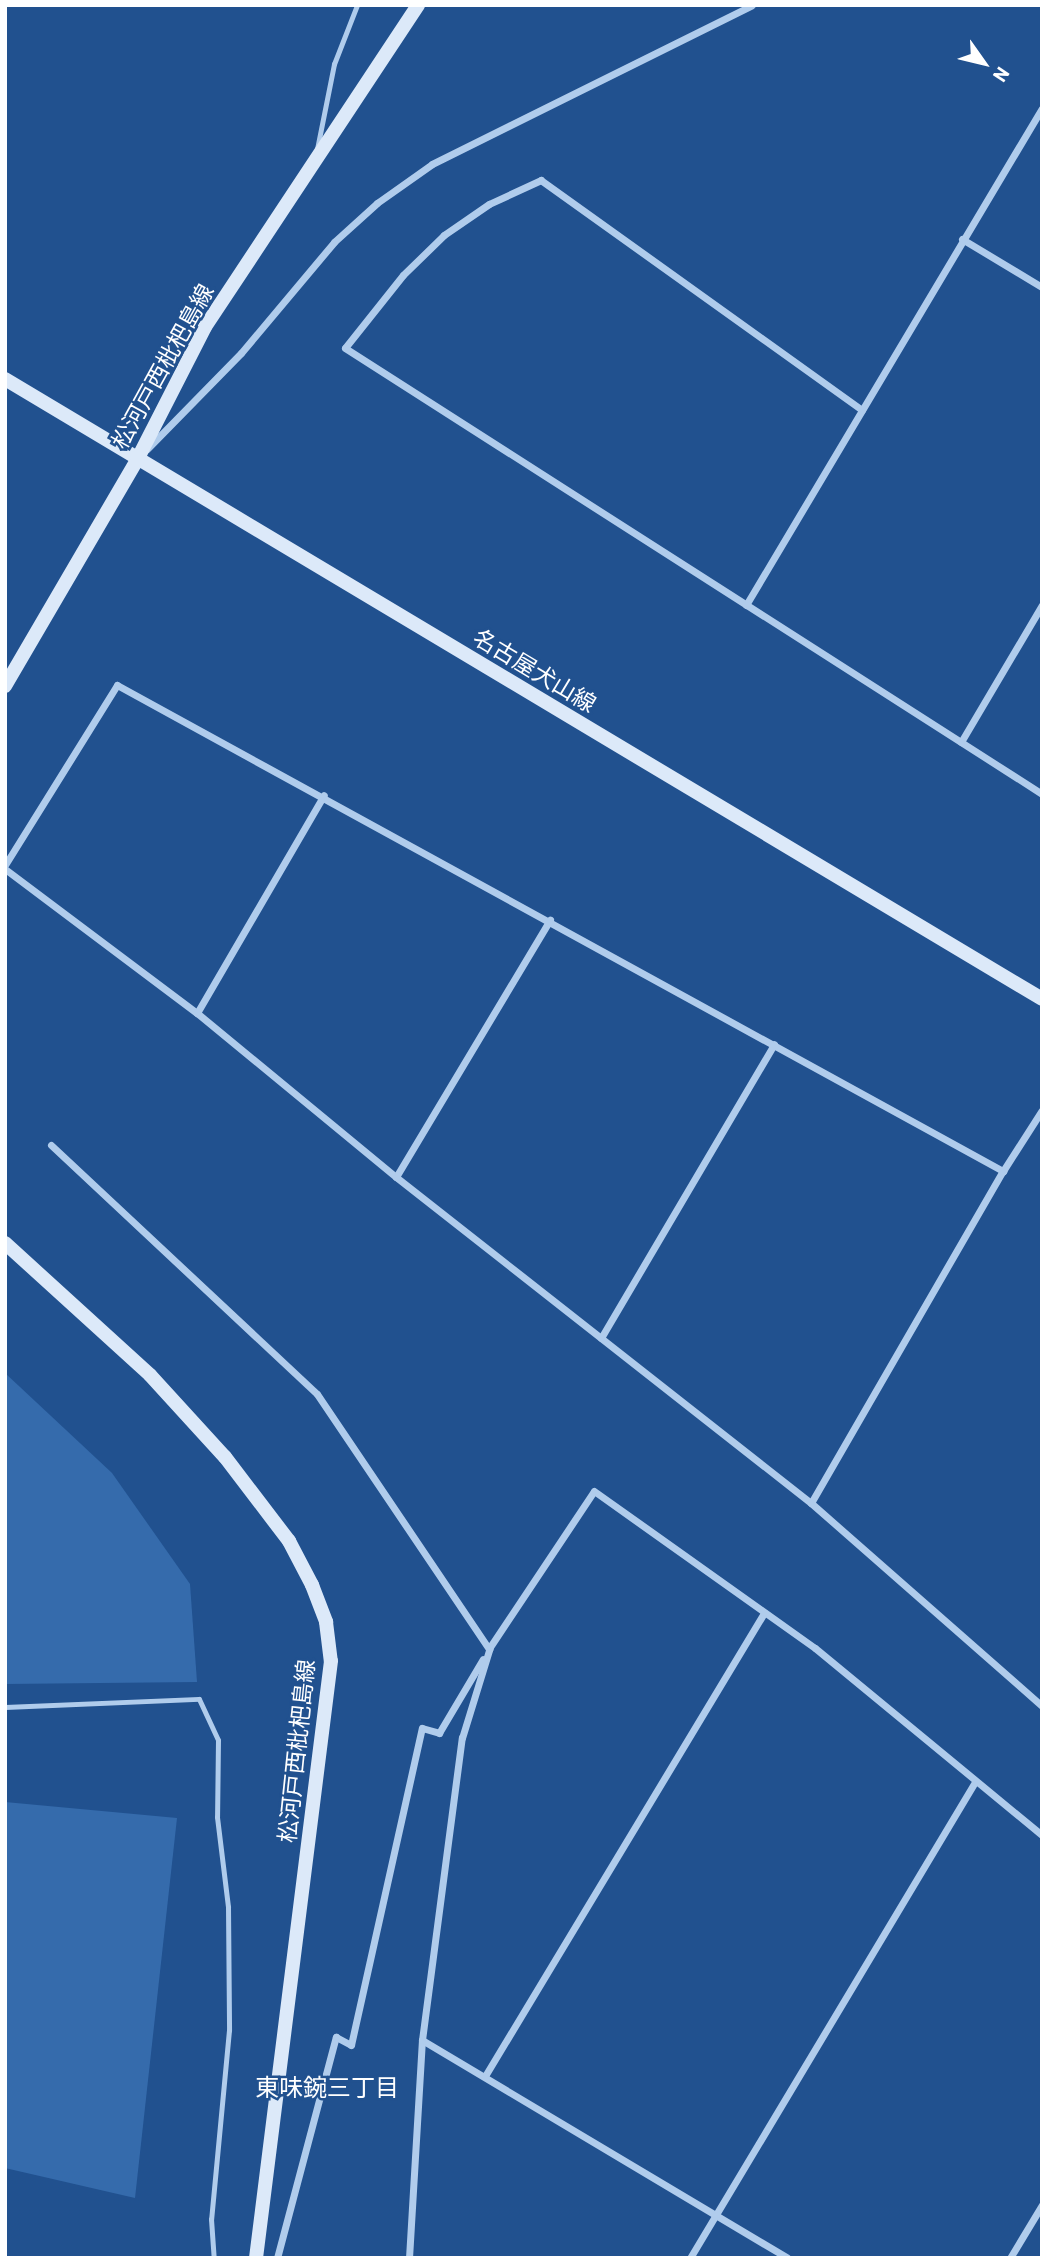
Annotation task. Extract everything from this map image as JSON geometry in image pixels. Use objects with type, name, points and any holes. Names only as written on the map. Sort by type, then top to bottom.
[{"type":"main road","name":"松河戸西枇杷島線","points":[[5,686],[137,460],[205,327],[418,5]]},
{"type":"main road","name":"名古屋犬山線","points":[[5,379],[1042,999]]},
{"type":"main road","name":"松河戸西枇杷島線","points":[[5,1243],[150,1375],[225,1457],[289,1541],[326,1622],[331,1661],[256,2258]]},
{"type":"street","points":[[137,460],[241,353],[334,242],[377,203],[432,164],[752,5]]},
{"type":"street","points":[[746,605],[1042,108]]},
{"type":"street","points":[[862,410],[541,180],[489,204],[444,235],[403,275],[345,348],[1042,794]]},
{"type":"street","points":[[962,239],[1042,287]]},
{"type":"street","points":[[961,742],[1042,605]]},
{"type":"street","points":[[1003,1171],[324,795],[117,684],[5,867],[197,1013],[396,1177],[811,1503],[1042,1706]]},
{"type":"street","points":[[197,1013],[324,795]]},
{"type":"street","points":[[396,1177],[550,920]]},
{"type":"street","points":[[601,1338],[774,1044]]},
{"type":"street","points":[[811,1503],[1003,1171],[1042,1110]]},
{"type":"street","points":[[51,1145],[317,1394],[490,1647]]},
{"type":"street","points":[[277,2258],[336,2037],[351,2045],[422,1728],[439,1733],[490,1647],[594,1491],[815,1648],[1042,1835]]},
{"type":"street","points":[[485,2076],[764,1613]]},
{"type":"street","points":[[409,2258],[422,2040],[462,1738],[490,1647]]},
{"type":"street","points":[[690,2258],[975,1782]]},
{"type":"street","points":[[422,2040],[787,2258]]},
{"type":"street","points":[[1010,2258],[1042,2205]]},
{"type":"lane","points":[[314,162],[334,64],[357,5]]},
{"type":"lane","points":[[5,1707],[199,1699],[218,1740],[217,1816],[228,1908],[229,2030],[211,2219],[214,2258]]},
{"type":"shaded area","points":[[5,1373],[112,1473],[190,1584],[197,1682],[5,1684]]},
{"type":"shaded area","points":[[5,1802],[177,1818],[135,2198],[5,2168]]},
{"type":"district","name":"東味鋺三丁目","points":[[327,2087]]}]
